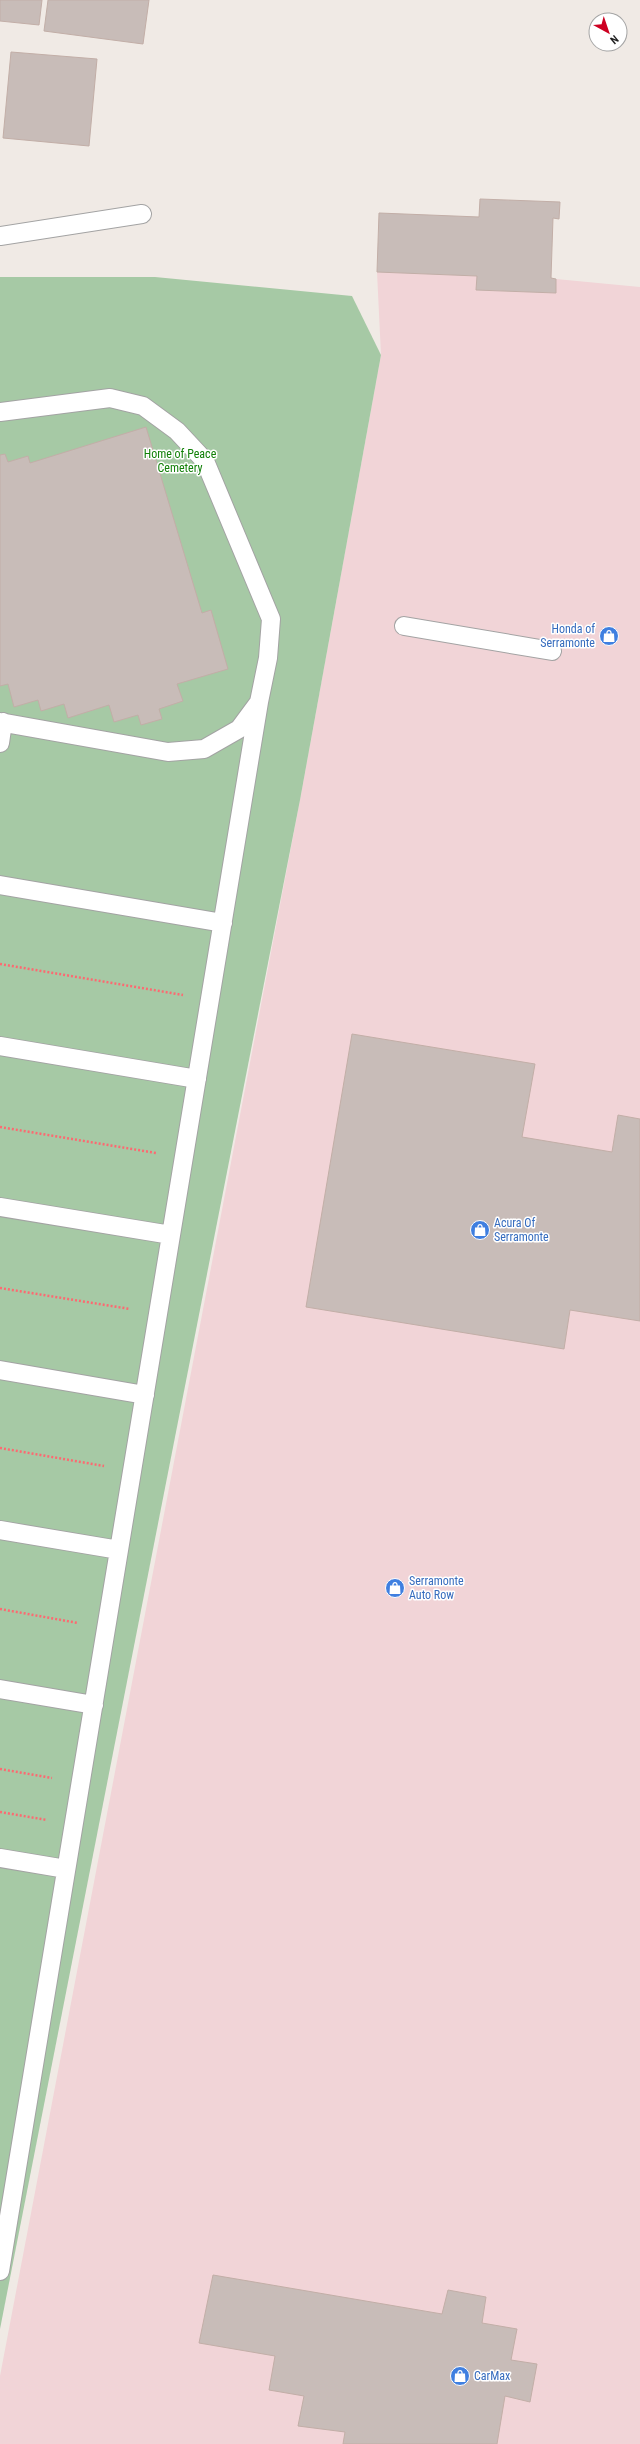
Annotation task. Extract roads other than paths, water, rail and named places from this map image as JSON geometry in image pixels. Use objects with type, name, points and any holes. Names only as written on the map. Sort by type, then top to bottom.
[{"type":"lane","points":[[0,236],[142,214]]},
{"type":"lane","points":[[0,412],[110,398],[143,406],[177,431],[205,461],[271,619],[268,658],[259,702],[0,2271]]},
{"type":"lane","points":[[404,626],[552,650]]},
{"type":"lane","points":[[0,743],[2,722],[168,752],[204,749],[239,729],[259,702]]},
{"type":"lane","points":[[0,885],[223,923]]},
{"type":"lane","points":[[0,1046],[197,1079]]},
{"type":"lane","points":[[0,1207],[171,1235]]},
{"type":"lane","points":[[0,1370],[145,1394]]},
{"type":"lane","points":[[0,1530],[119,1550]]},
{"type":"lane","points":[[0,1690],[94,1705]]},
{"type":"lane","points":[[0,1858],[66,1869]]},
{"type":"place","name":"Honda of Serramonte","points":[[609,636]]},
{"type":"place","name":"Acura Of Serramonte","points":[[480,1230]]},
{"type":"place","name":"Serramonte Auto Row","points":[[395,1588]]},
{"type":"place","name":"CarMax","points":[[460,2376]]},
{"type":"park label","name":"Home of Peace Cemetery","points":[[180,461]]}]
